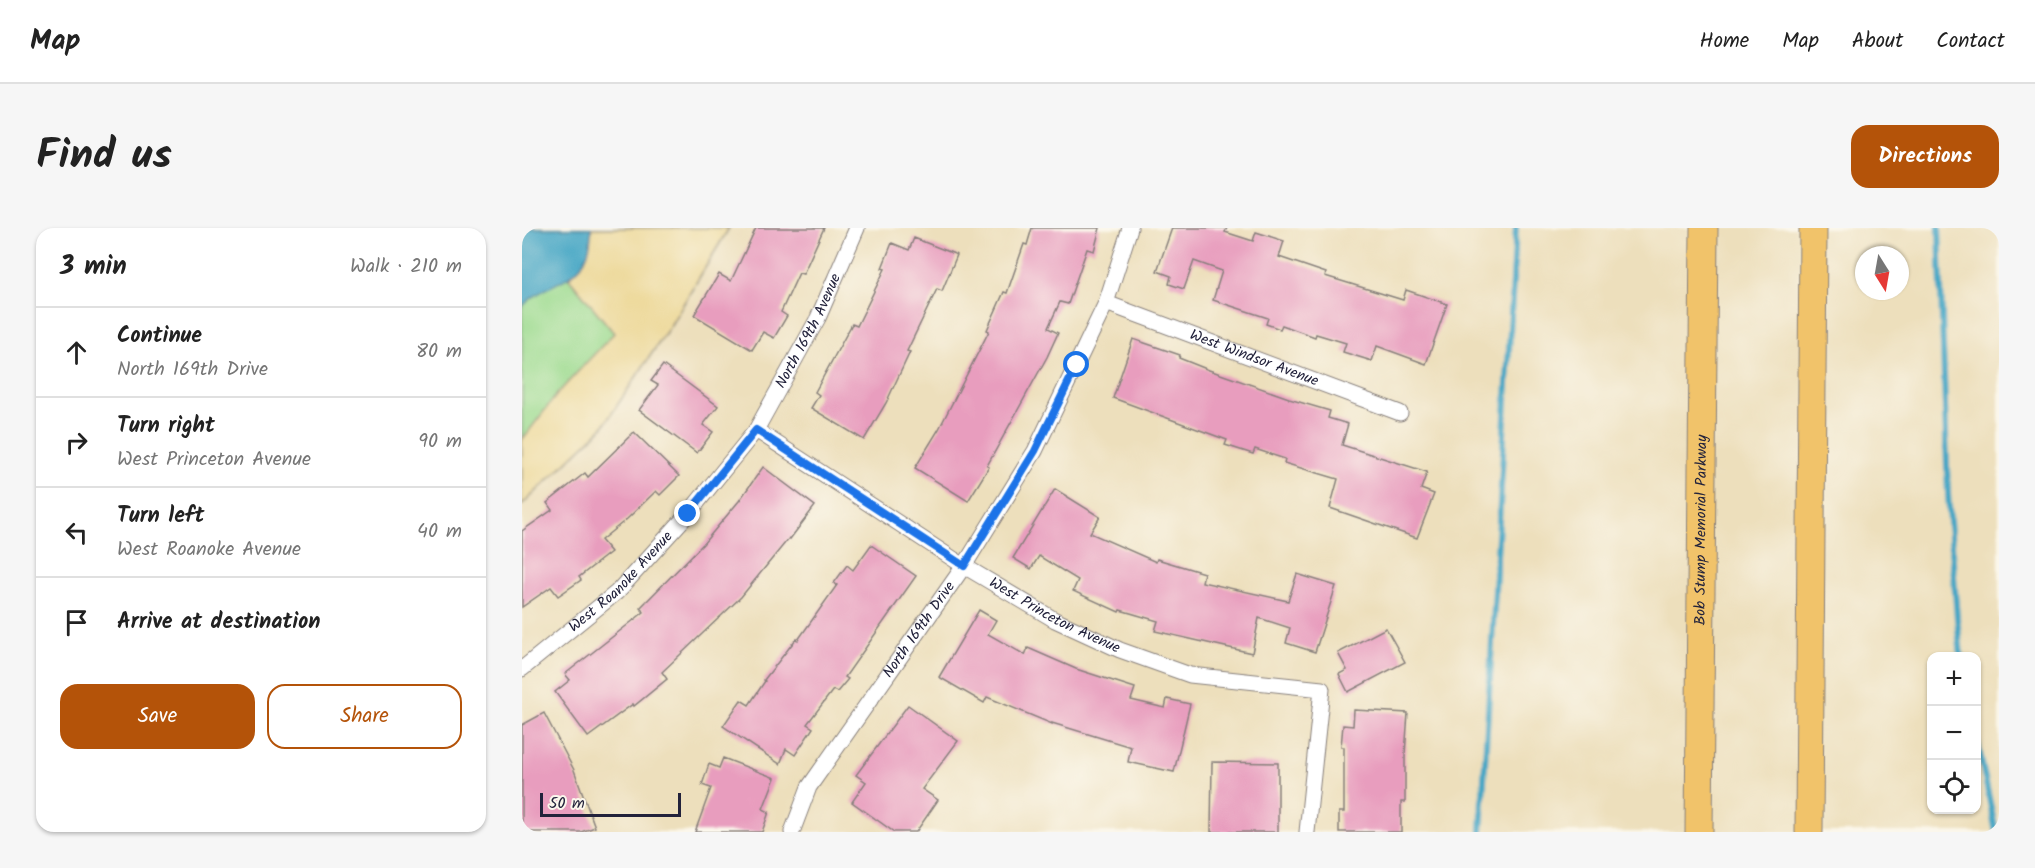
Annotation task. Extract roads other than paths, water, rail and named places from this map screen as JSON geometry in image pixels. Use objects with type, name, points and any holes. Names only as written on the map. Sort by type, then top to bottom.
[{"type":"highway","name":"Bob Stump Memorial Parkway","points":[[1699,832],[1704,228]]},
{"type":"highway","points":[[1809,832],[1813,228]]},
{"type":"street","name":"North 169th Avenue","points":[[756,430],[818,318],[857,228]]},
{"type":"street","name":"North 169th Drive","points":[[792,832],[809,787],[964,566],[1035,451],[1107,303],[1130,228]]},
{"type":"street","name":"West Windsor Avenue","points":[[1107,303],[1400,413]]},
{"type":"street","name":"West Princeton Avenue","points":[[756,430],[964,566],[1055,620],[1120,650],[1190,675],[1322,689],[1307,832]]},
{"type":"street","name":"West Roanoke Avenue","points":[[522,669],[617,592],[688,514],[756,430]]},
{"type":"water","points":[[522,228],[591,228],[590,246],[585,260],[577,270],[533,297],[522,307]]},
{"type":"waterway","points":[[1481,832],[1516,228]]},
{"type":"waterway","points":[[1939,228],[1948,494],[1961,652]]},
{"type":"waterway","points":[[1981,759],[1996,832]]}]
